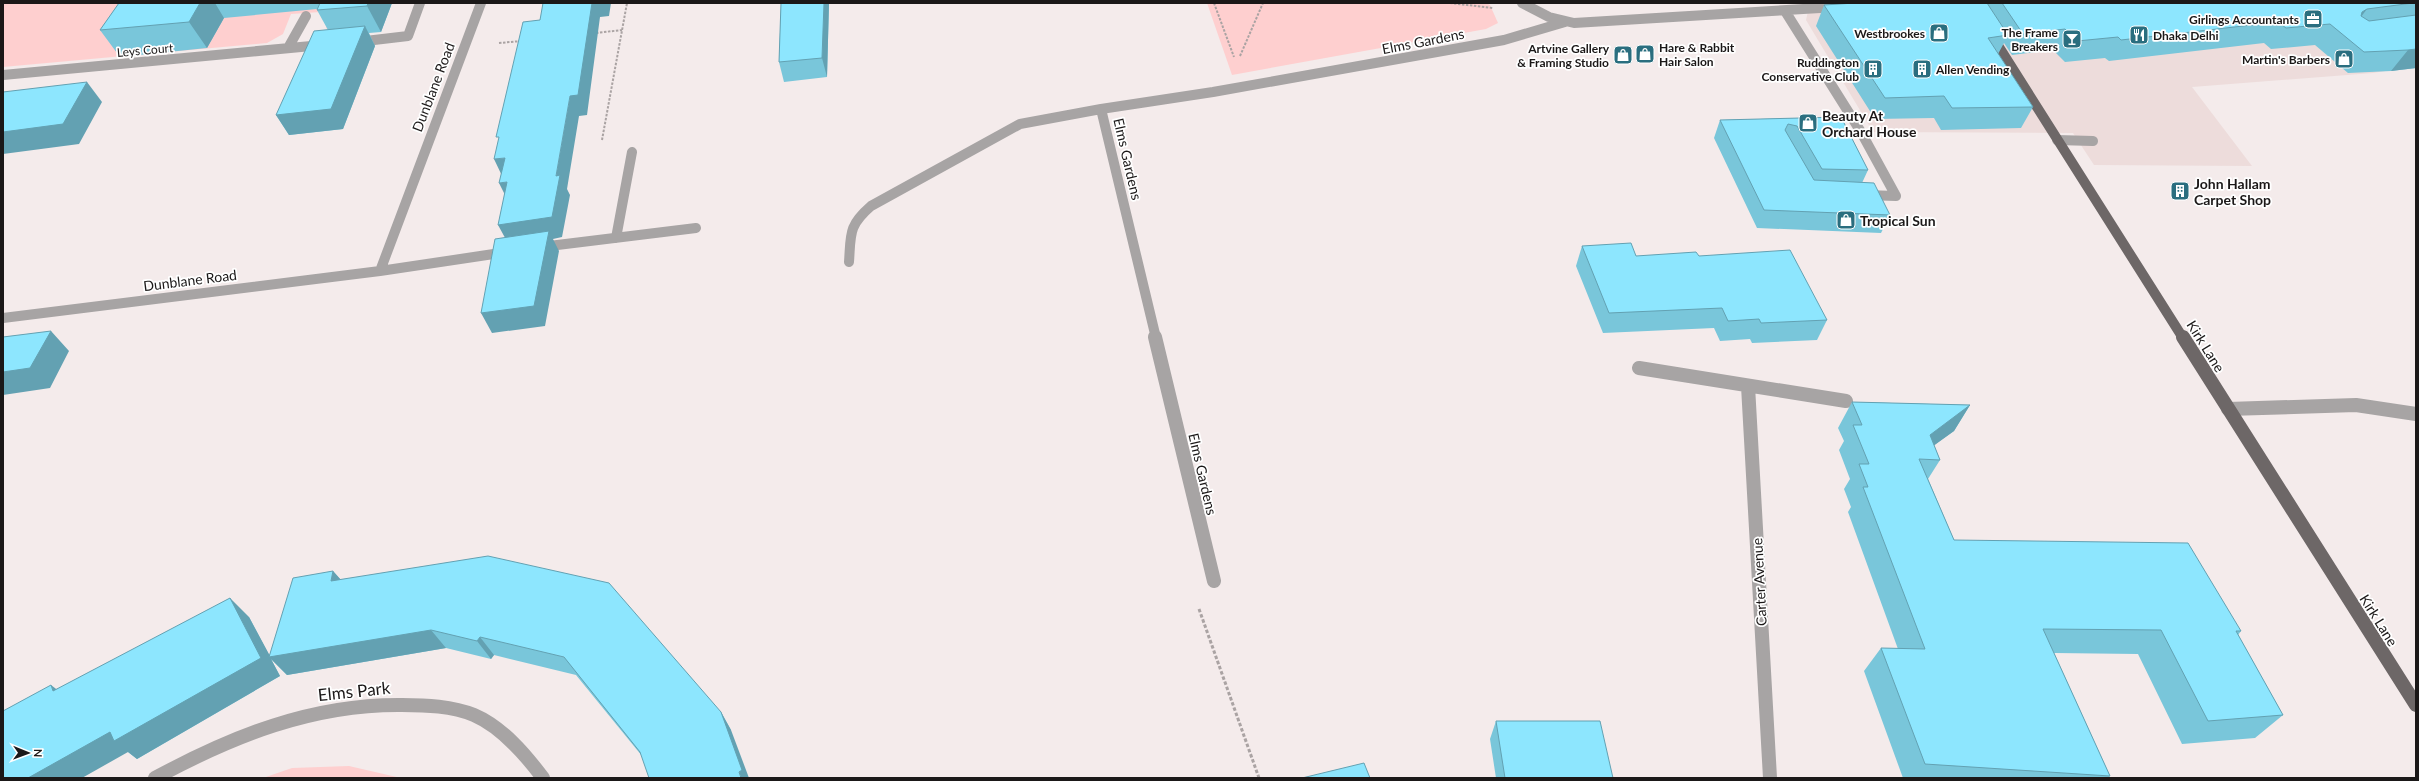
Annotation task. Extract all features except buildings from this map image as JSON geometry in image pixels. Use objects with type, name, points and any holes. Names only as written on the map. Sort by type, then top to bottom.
[{"type":"main road","name":"Kirk Lane","points":[[1987,29],[2416,705]]},
{"type":"street","points":[[348,43],[408,36],[420,3]]},
{"type":"street","name":"Dunblane Road","points":[[380,271],[481,3]]},
{"type":"street","points":[[1522,3],[1542,14],[1565,22],[1582,23],[1785,11],[1806,6],[1846,7]]},
{"type":"street","points":[[1785,11],[1861,132],[1896,196],[1857,195]]},
{"type":"street","points":[[288,48],[306,16]]},
{"type":"street","name":"Elms Gardens","points":[[1214,581],[1101,108],[1214,92],[1504,40],[1565,22]]},
{"type":"street","name":"Leys Court","points":[[3,75],[333,44]]},
{"type":"street","points":[[849,262],[851,231],[857,218],[871,206],[958,160],[1006,130],[1020,124],[1101,108]]},
{"type":"street","points":[[2057,140],[2093,140]]},
{"type":"street","points":[[616,238],[632,152]]},
{"type":"street","name":"Dunblane Road","points":[[3,318],[380,271],[525,250],[696,228]]},
{"type":"street","points":[[1639,368],[1846,400]]},
{"type":"street","name":"Carter Avenue","points":[[1748,386],[1770,778]]},
{"type":"street","points":[[2228,409],[2356,405],[2416,414]]},
{"type":"street","name":"Elms Park","points":[[155,778],[202,752],[267,726],[328,709],[382,703],[442,706],[481,719],[526,755],[543,778]]},
{"type":"path","points":[[602,144],[627,3]]},
{"type":"path","points":[[1214,3],[1236,65]]},
{"type":"path","points":[[1214,92],[1236,65],[1263,3]]},
{"type":"path","points":[[590,33],[622,30]]},
{"type":"path","points":[[464,47],[527,40]]},
{"type":"path","points":[[1214,581],[1194,594],[1260,778]]},
{"type":"shaded area","points":[[3,3],[379,3],[333,33],[326,28],[335,11],[291,14],[283,34],[267,43],[3,67]]},
{"type":"shaded area","points":[[1207,3],[1486,3],[1490,5],[1498,23],[1486,29],[1232,75]]},
{"type":"shaded area","points":[[1810,3],[2416,3],[2416,66],[2373,73],[2192,87],[2252,166],[2094,165],[2073,133],[1873,132],[1806,20]]},
{"type":"shaded area","points":[[349,766],[401,778],[263,778],[292,768]]},
{"type":"place","name":"Girlings Accountants","points":[[2313,19]]},
{"type":"place","name":"Westbrookes","points":[[1939,33]]},
{"type":"place","name":"Dhaka Delhi","points":[[2139,35]]},
{"type":"place","name":"The Frame Breakers","points":[[2072,39]]},
{"type":"place","name":"Hare & Rabbit Hair Salon","points":[[1645,54]]},
{"type":"place","name":"Artvine Gallery & Framing Studio","points":[[1623,55]]},
{"type":"place","name":"Martin's Barbers","points":[[2344,59]]},
{"type":"place","name":"Ruddington Conservative Club","points":[[1873,69]]},
{"type":"place","name":"Allen Vending","points":[[1922,69]]},
{"type":"place","name":"Beauty At Orchard House","points":[[1808,123]]},
{"type":"place","name":"John Hallam Carpet Shop","points":[[2180,191]]},
{"type":"place","name":"Tropical Sun","points":[[1846,220]]}]
